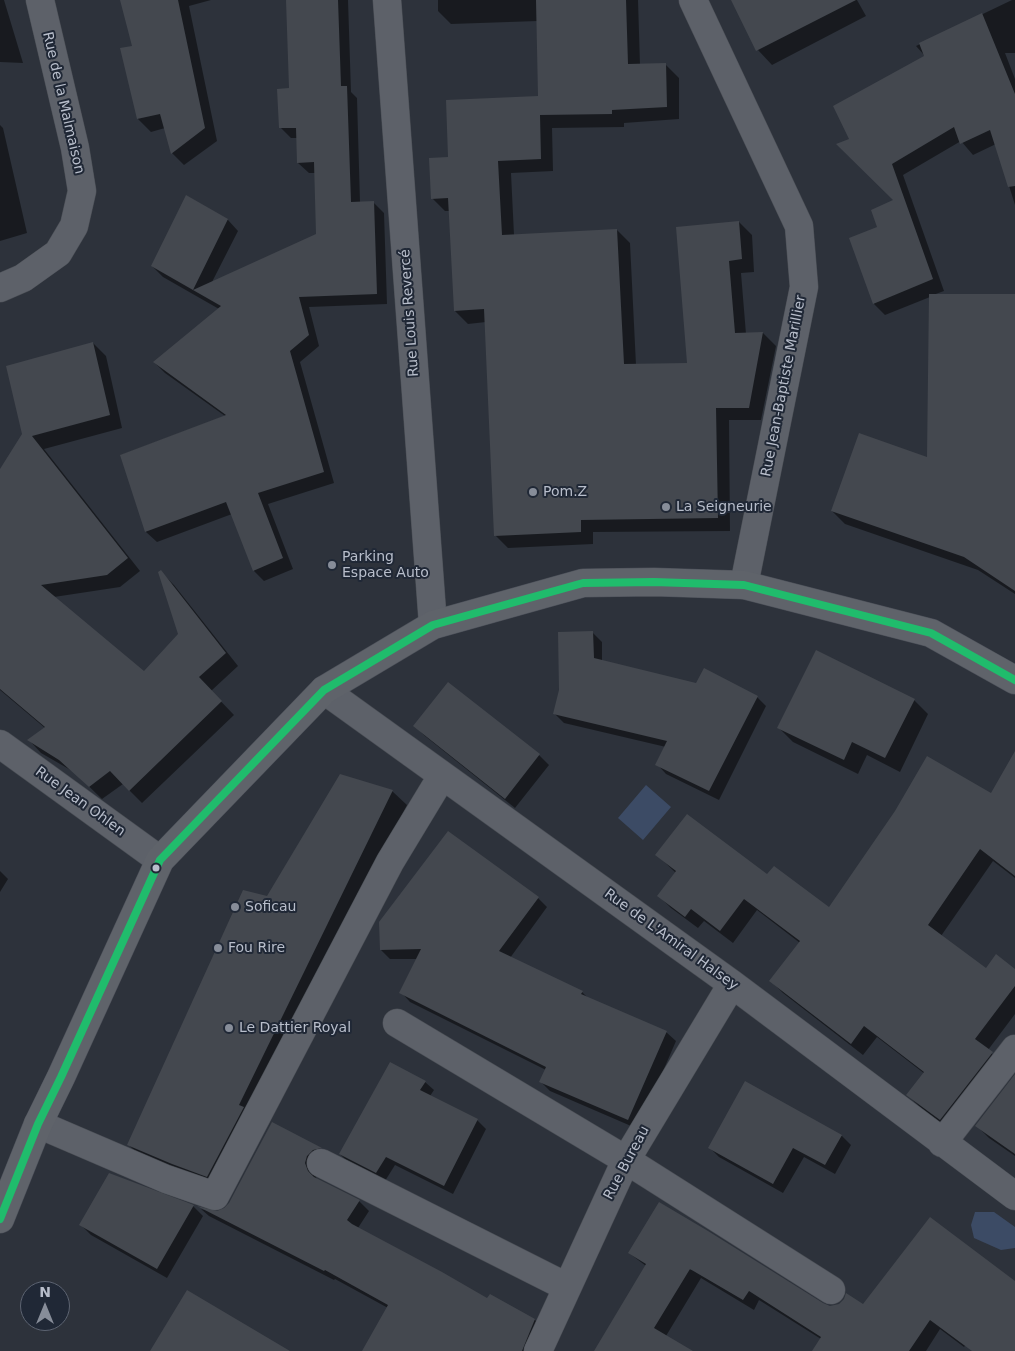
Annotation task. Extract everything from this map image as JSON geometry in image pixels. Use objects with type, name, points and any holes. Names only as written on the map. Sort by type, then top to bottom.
[{"type":"main road","points":[[0,1219],[38,1124],[160,860],[324,690],[433,625],[583,583],[654,582],[744,585],[931,633],[1015,680]]},
{"type":"street","name":"Rue de la Malmaison","points":[[0,288],[23,278],[58,253],[74,226],[82,191],[75,148],[40,0]]},
{"type":"street","name":"Rue Louis Revercé","points":[[387,0],[433,625]]},
{"type":"street","name":"Rue Jean-Baptiste Marillier","points":[[693,0],[799,226],[804,287],[744,585]]},
{"type":"street","name":"Rue de L'Amiral Halsey","points":[[324,690],[732,984],[1015,1196]]},
{"type":"street","name":"Rue Jean Ohlen","points":[[0,744],[160,860]]},
{"type":"street","points":[[38,1124],[166,1179],[215,1196],[390,862],[442,776]]},
{"type":"street","name":"Rue Bureau","points":[[538,1351],[626,1160],[732,984]]},
{"type":"street","points":[[397,1023],[626,1160],[831,1290]]},
{"type":"street","points":[[942,1143],[1015,1048]]},
{"type":"street","points":[[321,1163],[567,1287]]},
{"type":"water","points":[[646,785],[671,807],[643,840],[618,818]]},
{"type":"water","points":[[975,1212],[994,1212],[1015,1227],[1015,1248],[1001,1250],[974,1238],[971,1225]]},
{"type":"building","points":[[120,0],[178,0],[205,128],[171,154],[160,114],[137,119],[120,48],[132,46]]},
{"type":"building","points":[[286,0],[338,0],[341,86],[347,86],[351,202],[374,201],[377,294],[299,297],[309,335],[290,351],[324,472],[258,493],[283,558],[253,571],[226,502],[145,532],[120,455],[226,415],[153,362],[221,306],[193,290],[316,234],[314,162],[297,163],[296,128],[279,128],[277,89],[289,88]]},
{"type":"building","points":[[536,0],[626,0],[628,64],[666,63],[667,107],[612,110],[612,114],[540,115],[541,159],[498,161],[502,235],[617,229],[624,364],[687,363],[676,227],[739,221],[742,259],[729,261],[735,333],[763,332],[749,408],[716,408],[718,518],[581,520],[581,532],[494,536],[484,309],[454,311],[448,198],[431,199],[429,158],[448,157],[446,100],[538,96]]},
{"type":"building","points":[[731,0],[856,0],[756,51]]},
{"type":"building","points":[[982,13],[1015,94],[1015,186],[1008,187],[990,130],[960,144],[954,127],[892,164],[933,279],[873,304],[849,238],[877,227],[871,210],[893,200],[836,144],[849,139],[833,106],[924,56],[919,43]]},
{"type":"building","points":[[186,195],[228,219],[193,290],[151,266]]},
{"type":"building","points":[[929,294],[1015,294],[1015,591],[964,557],[831,511],[859,433],[927,457]]},
{"type":"building","points":[[93,342],[110,415],[32,436],[128,558],[107,575],[41,585],[144,671],[178,634],[158,572],[161,570],[226,653],[199,677],[222,701],[129,791],[110,771],[89,787],[59,760],[27,740],[45,727],[0,689],[0,469],[22,434],[6,366]]},
{"type":"building","points":[[593,631],[594,658],[696,683],[704,668],[758,696],[709,791],[655,765],[667,741],[553,714],[559,690],[558,632]]},
{"type":"building","points":[[816,650],[915,699],[885,758],[852,742],[844,760],[777,728]]},
{"type":"building","points":[[448,682],[540,754],[505,799],[413,726]]},
{"type":"building","points":[[1015,751],[1015,876],[980,849],[928,925],[986,968],[996,954],[1015,969],[1015,986],[975,1039],[993,1052],[940,1120],[906,1095],[924,1072],[864,1026],[851,1044],[769,981],[800,941],[744,899],[720,931],[691,909],[685,917],[657,896],[676,871],[655,855],[687,814],[767,874],[774,866],[829,907],[895,811],[927,756],[991,793]]},
{"type":"building","name":"Le Dattier Royal","points":[[340,774],[393,790],[239,1105],[244,1107],[207,1177],[127,1145],[243,890],[267,896]]},
{"type":"building","points":[[448,831],[539,897],[499,951],[583,991],[581,994],[667,1031],[628,1120],[539,1082],[546,1067],[399,993],[421,949],[380,950],[379,922]]},
{"type":"building","points":[[390,1062],[426,1081],[420,1090],[478,1119],[444,1186],[386,1157],[376,1173],[339,1154]]},
{"type":"building","points":[[1015,1074],[1015,1154],[975,1126]]},
{"type":"building","points":[[745,1081],[842,1135],[825,1165],[793,1148],[773,1184],[708,1148]]},
{"type":"building","points":[[272,1122],[322,1148],[313,1150],[307,1156],[305,1163],[308,1171],[314,1177],[360,1200],[347,1220],[352,1224],[487,1298],[490,1294],[535,1319],[522,1351],[362,1351],[388,1305],[325,1270],[197,1206],[217,1211],[229,1203]]},
{"type":"building","points":[[109,1173],[194,1205],[157,1269],[79,1225]]},
{"type":"building","points":[[659,1202],[830,1306],[839,1304],[844,1299],[846,1293],[863,1304],[930,1217],[1015,1281],[1015,1351],[972,1351],[930,1320],[909,1351],[812,1351],[821,1337],[749,1291],[743,1300],[690,1269],[654,1328],[693,1351],[594,1351],[646,1264],[628,1253]]},
{"type":"building","points":[[187,1290],[290,1351],[150,1351]]},
{"type":"transit line","points":[[0,1219],[38,1124],[160,860],[324,690],[433,625],[583,583],[654,582],[744,585],[931,633],[1015,680]]},
{"type":"place","name":"Pom.Z","points":[[533,492]]},
{"type":"place","name":"La Seigneurie","points":[[666,507]]},
{"type":"place","name":"Parking Espace Auto","points":[[332,565]]},
{"type":"place","name":"Soficau","points":[[235,907]]},
{"type":"place","name":"Fou Rire","points":[[218,948]]},
{"type":"place","name":"Le Dattier Royal","points":[[229,1028]]}]
